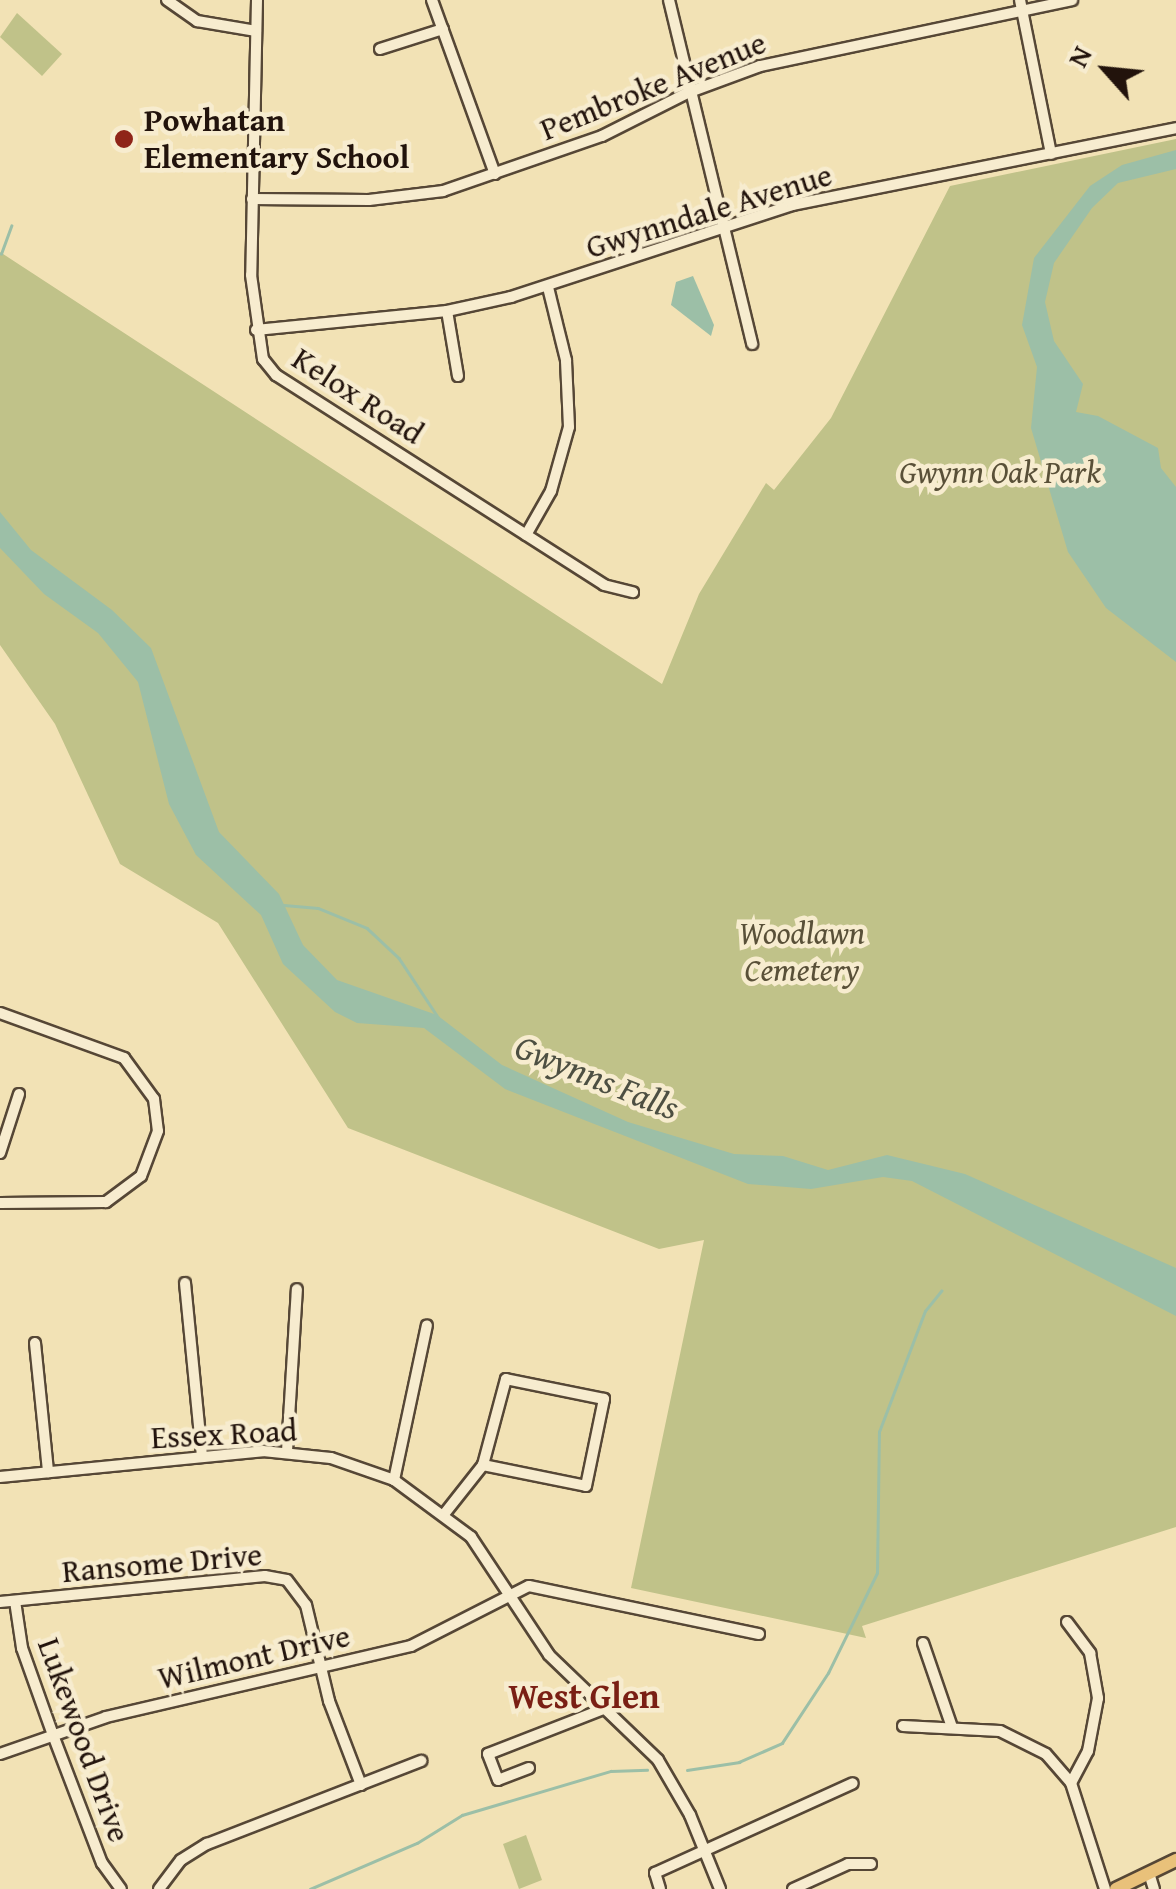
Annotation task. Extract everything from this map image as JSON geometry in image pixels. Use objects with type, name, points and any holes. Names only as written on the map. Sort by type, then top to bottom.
[{"type":"main road","points":[[1116,1889],[1176,1860]]},
{"type":"street","points":[[167,0],[197,22],[256,31]]},
{"type":"street","name":"Kelox Road","points":[[257,0],[252,199],[256,330],[262,359],[276,375],[604,585],[633,592]]},
{"type":"street","points":[[432,0],[495,174]]},
{"type":"street","points":[[670,0],[687,92],[752,344]]},
{"type":"street","name":"Pembroke Avenue","points":[[252,199],[396,199],[495,174],[602,136],[687,92],[786,59],[1022,5],[1072,0]]},
{"type":"street","points":[[1022,5],[1051,154]]},
{"type":"street","points":[[380,50],[442,29]]},
{"type":"street","name":"Gwynndale Avenue","points":[[256,330],[447,311],[548,287],[809,202],[1176,128]]},
{"type":"street","points":[[526,535],[551,491],[569,427],[566,360],[548,287]]},
{"type":"street","points":[[447,311],[458,376]]},
{"type":"street","points":[[0,1013],[124,1058],[154,1099],[158,1130],[141,1176],[106,1202],[0,1204]]},
{"type":"street","points":[[0,1153],[19,1094]]},
{"type":"street","points":[[185,1283],[202,1456]]},
{"type":"street","points":[[287,1451],[297,1289]]},
{"type":"street","points":[[394,1480],[427,1326]]},
{"type":"street","points":[[35,1343],[48,1472]]},
{"type":"street","points":[[445,1513],[483,1465],[506,1379],[604,1399],[586,1486],[483,1465]]},
{"type":"street","name":"Essex Road","points":[[0,1477],[287,1451],[394,1480],[445,1513],[513,1595],[548,1655],[658,1760],[707,1853],[720,1889]]},
{"type":"street","name":"Ransome Drive","points":[[0,1602],[276,1577],[302,1595],[320,1668],[361,1785]]},
{"type":"street","points":[[513,1595],[544,1587],[760,1634]]},
{"type":"street","name":"Wilmont Drive","points":[[0,1754],[54,1735],[430,1640],[513,1595]]},
{"type":"street","name":"Lukewood Drive","points":[[15,1601],[22,1648],[54,1735],[102,1864],[121,1889]]},
{"type":"street","points":[[1067,1622],[1090,1652],[1098,1698],[1088,1751],[1071,1783]]},
{"type":"street","points":[[923,1643],[952,1727]]},
{"type":"street","points":[[529,1768],[498,1780],[488,1754],[606,1708]]},
{"type":"street","points":[[904,1726],[1000,1731],[1028,1742],[1071,1783],[1105,1889]]},
{"type":"street","points":[[158,1889],[181,1860],[206,1844],[422,1762]]},
{"type":"street","points":[[660,1889],[655,1873],[707,1853],[852,1783]]},
{"type":"street","points":[[793,1889],[848,1864],[872,1864]]},
{"type":"street","points":[[1148,1873],[1154,1889]]},
{"type":"green space","points":[[17,13],[62,54],[42,76],[0,37]]},
{"type":"green space","name":"Woodlawn Cemetery","points":[[1176,139],[1176,1527],[862,1626],[866,1638],[631,1588],[704,1240],[659,1249],[348,1128],[218,923],[120,864],[55,724],[0,645],[0,252],[662,684],[699,594],[766,483],[774,490],[831,418],[950,186]]},
{"type":"green space","points":[[526,1835],[542,1880],[519,1889],[503,1844]]},
{"type":"shaded area","points":[[1176,150],[1176,169],[1118,183],[1092,208],[1054,263],[1045,302],[1054,341],[1083,384],[1076,412],[1098,416],[1158,448],[1161,468],[1176,487],[1176,662],[1106,608],[1068,552],[1031,428],[1037,367],[1022,325],[1034,258],[1090,186],[1122,165]]},
{"type":"shaded area","points":[[693,276],[714,325],[711,336],[671,305],[676,282]]},
{"type":"shaded area","name":"Gwynns Falls","points":[[0,512],[31,550],[112,610],[151,648],[219,832],[279,894],[303,945],[337,980],[437,1015],[502,1065],[628,1122],[734,1154],[783,1156],[828,1170],[887,1155],[965,1174],[1176,1268],[1176,1316],[912,1181],[883,1177],[811,1189],[748,1184],[505,1089],[424,1028],[357,1023],[335,1012],[283,964],[261,915],[196,855],[169,804],[138,682],[98,633],[44,594],[0,548]]},
{"type":"waterway","points":[[1,254],[11,226]]},
{"type":"waterway","points":[[284,905],[318,908],[367,928],[399,958],[438,1017]]},
{"type":"waterway","points":[[687,1770],[739,1762],[782,1743],[828,1673],[877,1573],[879,1432],[925,1311],[941,1291]]},
{"type":"waterway","points":[[310,1889],[417,1843],[462,1815],[611,1771],[647,1770]]},
{"type":"place","name":"Powhatan Elementary School","points":[[124,139]]},
{"type":"district","name":"West Glen","points":[[584,1696]]},
{"type":"park label","name":"Gwynn Oak Park","points":[[1000,472]]}]
